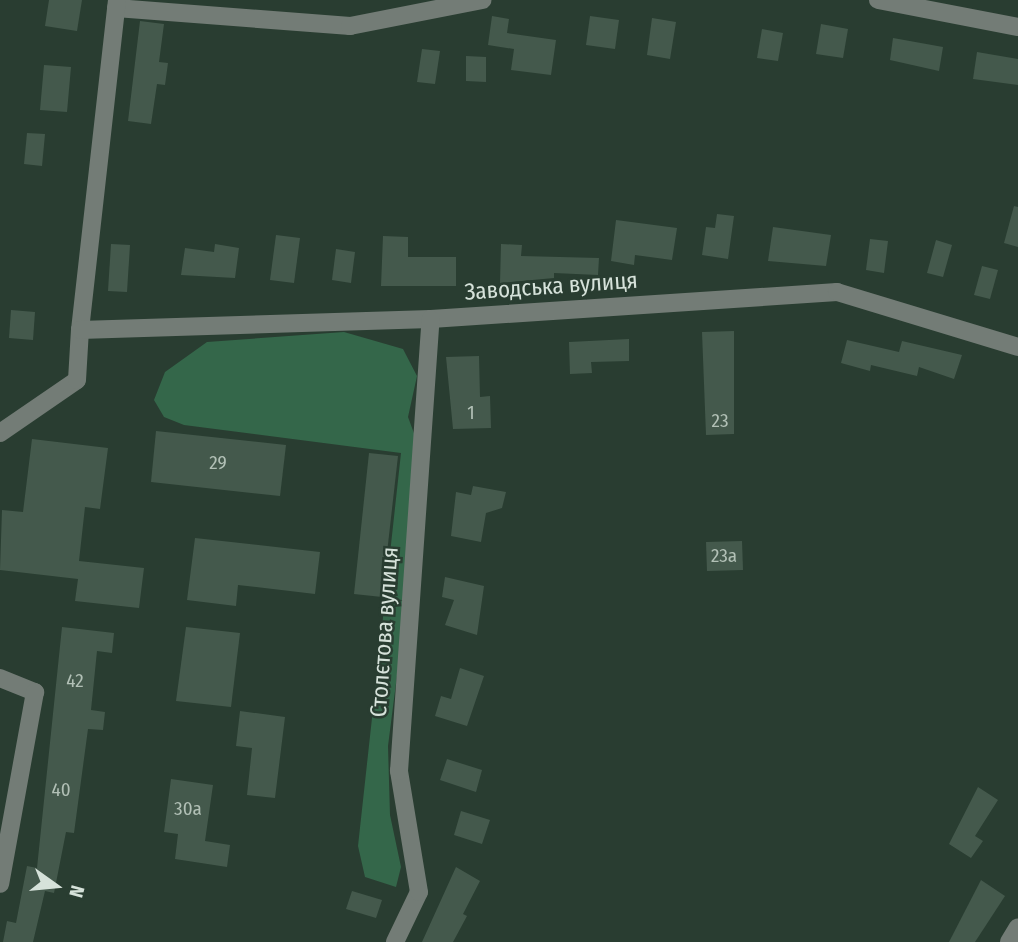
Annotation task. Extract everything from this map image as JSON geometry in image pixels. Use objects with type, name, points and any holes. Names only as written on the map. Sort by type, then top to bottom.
[{"type":"street","points":[[0,433],[77,380],[80,330],[116,4],[350,26],[482,0]]},
{"type":"street","points":[[878,0],[1018,27]]},
{"type":"street","name":"Заводська вулиця","points":[[80,330],[431,319],[837,292],[1018,347]]},
{"type":"street","name":"Столєтова вулиця","points":[[395,942],[419,892],[399,771],[431,319]]},
{"type":"street","points":[[0,678],[35,692],[0,884]]},
{"type":"street","points":[[1009,942],[1018,927]]},
{"type":"green space","points":[[344,332],[403,349],[417,376],[408,417],[415,436],[408,589],[388,746],[390,815],[401,867],[396,887],[365,877],[358,846],[401,453],[184,425],[164,417],[154,400],[165,372],[207,342]]},
{"type":"building","points":[[49,0],[82,0],[77,31],[45,26]]},
{"type":"building","points":[[492,16],[509,19],[507,33],[556,40],[551,75],[511,70],[514,49],[488,45]]},
{"type":"building","points":[[590,16],[619,20],[615,49],[586,45]]},
{"type":"building","points":[[652,18],[676,22],[670,59],[647,55]]},
{"type":"building","points":[[140,21],[164,24],[159,62],[168,63],[165,85],[157,84],[151,124],[128,121]]},
{"type":"building","points":[[821,24],[848,29],[843,58],[816,54]]},
{"type":"building","points":[[762,29],[783,33],[778,61],[757,58]]},
{"type":"building","points":[[893,38],[943,47],[939,71],[890,60]]},
{"type":"building","points":[[422,49],[440,51],[435,84],[417,82]]},
{"type":"building","points":[[977,52],[1018,59],[1018,85],[973,79]]},
{"type":"building","points":[[466,56],[486,57],[486,82],[466,81]]},
{"type":"building","points":[[44,65],[71,67],[67,112],[40,110]]},
{"type":"building","points":[[27,133],[45,134],[42,166],[24,164]]},
{"type":"building","points":[[1014,206],[1018,207],[1018,247],[1004,243]]},
{"type":"building","points":[[717,214],[734,216],[728,259],[702,255],[706,227],[715,228]]},
{"type":"building","points":[[616,220],[677,228],[672,260],[635,255],[634,265],[611,261]]},
{"type":"building","points":[[773,227],[831,235],[826,266],[768,261]]},
{"type":"building","points":[[276,235],[300,238],[294,283],[270,280]]},
{"type":"building","points":[[383,236],[408,237],[408,257],[456,257],[456,286],[381,286]]},
{"type":"building","points":[[870,239],[888,241],[884,273],[866,270]]},
{"type":"building","points":[[936,240],[952,245],[943,277],[927,273]]},
{"type":"building","points":[[111,244],[130,245],[127,292],[108,291]]},
{"type":"building","points":[[215,244],[239,248],[235,278],[181,275],[185,248],[214,252]]},
{"type":"building","points":[[501,244],[522,245],[521,256],[599,258],[598,275],[554,273],[554,278],[500,283]]},
{"type":"building","points":[[336,249],[355,252],[351,283],[332,280]]},
{"type":"building","points":[[982,266],[998,270],[990,299],[974,295]]},
{"type":"building","points":[[11,310],[35,312],[33,340],[9,338]]},
{"type":"building","points":[[734,331],[734,434],[706,435],[702,332]]},
{"type":"building","points":[[629,339],[629,361],[591,362],[592,373],[570,374],[569,342]]},
{"type":"building","points":[[847,340],[899,352],[902,341],[962,355],[954,379],[919,367],[917,376],[871,365],[870,371],[841,363]]},
{"type":"building","points":[[479,356],[480,397],[490,396],[491,428],[453,429],[446,357]]},
{"type":"building","points":[[156,431],[286,445],[280,496],[151,482]]},
{"type":"building","points":[[32,439],[108,448],[100,509],[85,507],[79,561],[144,568],[139,608],[75,601],[78,579],[0,570],[2,510],[23,512]]},
{"type":"building","points":[[369,453],[398,456],[382,597],[354,594]]},
{"type":"building","points":[[473,486],[506,492],[502,508],[486,513],[481,542],[451,536],[456,492],[471,495]]},
{"type":"building","points":[[195,538],[320,552],[315,594],[238,585],[236,606],[187,600]]},
{"type":"building","points":[[742,541],[743,570],[707,571],[706,542]]},
{"type":"building","points":[[445,577],[484,586],[477,635],[445,625],[454,600],[442,597]]},
{"type":"building","points":[[62,627],[114,633],[112,653],[97,651],[91,710],[105,712],[103,730],[88,729],[74,833],[66,832],[54,893],[45,891],[33,942],[3,942],[7,921],[16,923],[27,866],[37,868]]},
{"type":"building","points":[[186,627],[240,633],[231,707],[176,701]]},
{"type":"building","points":[[460,668],[484,676],[467,726],[435,716],[441,696],[451,699]]},
{"type":"building","points":[[240,711],[285,717],[275,798],[247,795],[252,748],[236,746]]},
{"type":"building","points":[[447,759],[482,770],[476,792],[440,780]]},
{"type":"building","points":[[171,779],[213,785],[205,841],[230,845],[227,867],[175,859],[178,834],[164,832]]},
{"type":"building","points":[[978,787],[998,800],[975,836],[983,841],[971,858],[949,844]]},
{"type":"building","points":[[461,811],[490,820],[482,844],[454,835]]},
{"type":"building","points":[[456,867],[480,881],[463,914],[467,916],[453,942],[422,942]]},
{"type":"building","points":[[981,880],[1005,896],[975,942],[949,942]]},
{"type":"building","points":[[352,891],[382,900],[376,918],[346,909]]}]
